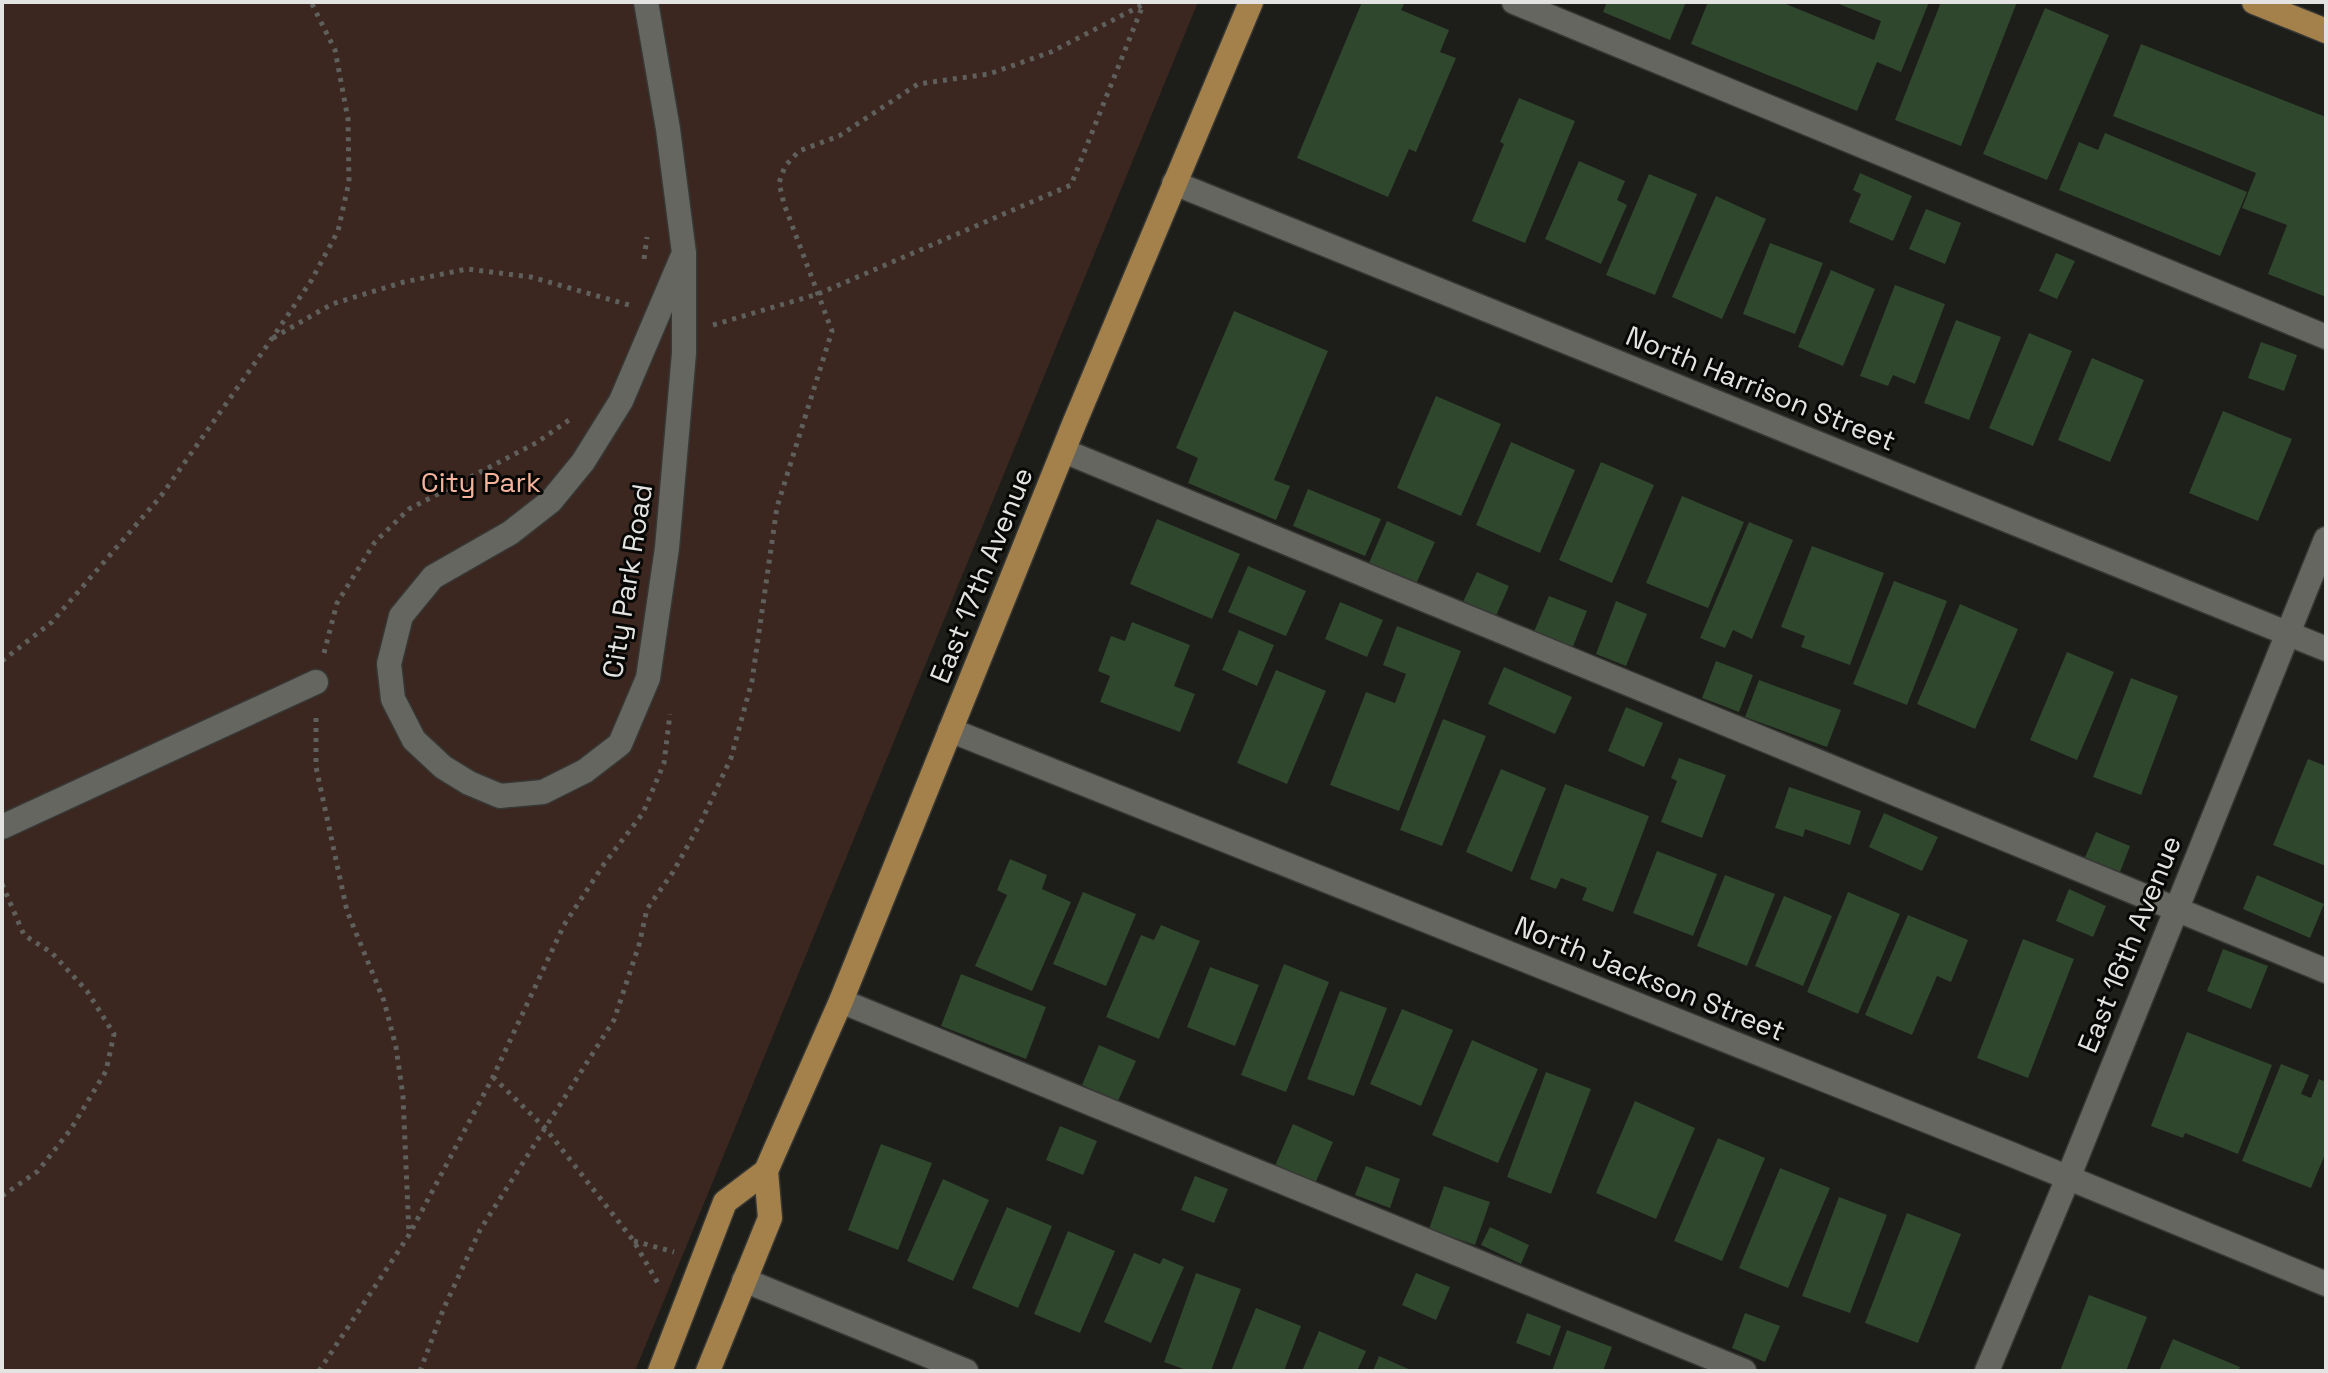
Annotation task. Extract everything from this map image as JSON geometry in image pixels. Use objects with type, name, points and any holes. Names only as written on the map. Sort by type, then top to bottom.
[{"type":"main road","name":"East 17th Avenue","points":[[708,1371],[770,1218],[766,1171],[841,1001],[1064,451],[1251,2]]},
{"type":"main road","points":[[2254,2],[2326,31]]},
{"type":"main road","name":"East 17th Avenue","points":[[660,1371],[725,1202],[766,1171]]},
{"type":"street","name":"City Park Road","points":[[646,2],[668,129],[684,253],[684,353],[668,533],[648,678],[620,744],[585,771],[543,792],[500,796],[456,775],[414,740],[393,699],[389,664],[401,616],[433,577],[510,533],[551,501],[583,462],[621,401],[684,253]]},
{"type":"street","points":[[1514,2],[2326,337]]},
{"type":"street","name":"North Harrison Street","points":[[1174,183],[2326,649]]},
{"type":"street","points":[[1064,451],[2326,971]]},
{"type":"street","name":"East 16th Avenue","points":[[1987,1371],[2326,539]]},
{"type":"street","points":[[2,827],[316,682]]},
{"type":"street","name":"North Jackson Street","points":[[950,730],[2326,1284]]},
{"type":"street","points":[[841,1001],[1744,1371]]},
{"type":"street","points":[[744,1280],[966,1371]]},
{"type":"path","points":[[2,661],[52,622],[161,496],[311,281],[338,231],[349,182],[348,119],[335,50],[311,2]]},
{"type":"path","points":[[705,328],[818,294],[1071,185],[1144,3]]},
{"type":"path","points":[[420,1371],[443,1310],[480,1230],[614,1020],[639,945],[647,909],[673,872],[701,822],[731,758],[752,681],[777,507],[832,331],[784,204],[779,183],[785,166],[799,151],[839,136],[918,84],[989,74],[1051,52],[1144,3]]},
{"type":"path","points":[[272,338],[332,304],[404,282],[467,269],[531,277],[637,307]]},
{"type":"path","points":[[2,884],[24,935],[52,953],[87,991],[114,1034],[106,1071],[71,1129],[38,1171],[2,1196]]},
{"type":"path","points":[[319,1371],[409,1235],[493,1077],[564,925]]},
{"type":"path","points":[[493,1077],[546,1129],[633,1240],[660,1287]]},
{"type":"green space","name":"City Park","points":[[2,2],[1198,2],[635,1371],[2,1371]]},
{"type":"building","points":[[1362,2],[1405,2],[1401,10],[1449,30],[1440,52],[1456,58],[1416,152],[1409,149],[1388,197],[1297,158]]},
{"type":"building","points":[[1607,2],[1686,2],[1670,40],[1603,12]]},
{"type":"building","points":[[1708,2],[1781,2],[1874,40],[1881,21],[1834,2],[1929,2],[1901,72],[1877,62],[1857,111],[1691,44]]},
{"type":"building","points":[[1941,2],[2017,2],[1961,146],[1895,120]]},
{"type":"building","points":[[2045,8],[2109,35],[2047,180],[1983,154]]},
{"type":"building","points":[[2141,44],[2326,117],[2326,297],[2268,274],[2287,225],[2242,208],[2256,173],[2113,116]]},
{"type":"building","points":[[1519,98],[1575,121],[1525,243],[1472,221],[1504,144],[1500,142]]},
{"type":"building","points":[[2105,133],[2247,192],[2220,256],[2059,190],[2079,142],[2098,150]]},
{"type":"building","points":[[1579,161],[1625,181],[1617,200],[1627,205],[1601,264],[1545,239]]},
{"type":"building","points":[[1860,173],[1912,196],[1893,241],[1849,222],[1861,194],[1853,190]]},
{"type":"building","points":[[1649,174],[1697,194],[1655,295],[1606,275]]},
{"type":"building","points":[[1716,196],[1766,219],[1722,319],[1672,297]]},
{"type":"building","points":[[1926,209],[1961,223],[1945,264],[1909,249]]},
{"type":"building","points":[[1770,243],[1823,263],[1795,334],[1743,314]]},
{"type":"building","points":[[2056,253],[2075,261],[2057,299],[2039,291]]},
{"type":"building","points":[[1831,270],[1875,289],[1843,366],[1798,347]]},
{"type":"building","points":[[1895,285],[1945,304],[1915,384],[1893,375],[1888,386],[1860,376]]},
{"type":"building","points":[[1234,311],[1328,351],[1274,480],[1290,486],[1276,520],[1188,483],[1198,458],[1176,448]]},
{"type":"building","points":[[1956,320],[2001,337],[1969,420],[1924,403]]},
{"type":"building","points":[[2029,333],[2072,351],[2033,446],[1989,428]]},
{"type":"building","points":[[2261,342],[2297,355],[2284,391],[2248,378]]},
{"type":"building","points":[[2092,358],[2144,380],[2110,462],[2058,440]]},
{"type":"building","points":[[1436,396],[1501,424],[1461,516],[1397,488]]},
{"type":"building","points":[[2223,411],[2292,439],[2258,521],[2189,493]]},
{"type":"building","points":[[1511,442],[1575,470],[1540,553],[1476,525]]},
{"type":"building","points":[[1601,462],[1654,485],[1612,583],[1559,560]]},
{"type":"building","points":[[1308,489],[1381,519],[1365,556],[1293,526]]},
{"type":"building","points":[[1682,496],[1744,522],[1708,608],[1646,583]]},
{"type":"building","points":[[1157,519],[1240,554],[1212,619],[1130,584]]},
{"type":"building","points":[[1387,521],[1435,542],[1416,584],[1369,563]]},
{"type":"building","points":[[1749,522],[1793,540],[1752,639],[1733,630],[1725,648],[1700,638]]},
{"type":"building","points":[[1812,546],[1884,573],[1850,665],[1801,647],[1805,636],[1781,627]]},
{"type":"building","points":[[1248,566],[1306,591],[1286,636],[1228,612]]},
{"type":"building","points":[[1477,572],[1509,586],[1496,616],[1463,602]]},
{"type":"building","points":[[1894,581],[1947,601],[1907,705],[1853,684]]},
{"type":"building","points":[[1549,596],[1587,611],[1572,649],[1533,634]]},
{"type":"building","points":[[1616,601],[1647,614],[1626,666],[1596,654]]},
{"type":"building","points":[[1340,602],[1383,620],[1367,657],[1325,639]]},
{"type":"building","points":[[1960,604],[2018,629],[1975,729],[1917,704]]},
{"type":"building","points":[[1132,622],[1190,645],[1174,686],[1195,694],[1180,732],[1100,702],[1110,676],[1098,671],[1111,636],[1125,641]]},
{"type":"building","points":[[1397,626],[1461,651],[1399,811],[1330,785],[1366,692],[1395,703],[1406,674],[1383,665]]},
{"type":"building","points":[[1239,630],[1274,645],[1257,686],[1222,670]]},
{"type":"building","points":[[2067,652],[2114,672],[2077,760],[2030,740]]},
{"type":"building","points":[[1716,661],[1753,675],[1739,712],[1702,698]]},
{"type":"building","points":[[1504,667],[1572,697],[1555,734],[1488,704]]},
{"type":"building","points":[[1276,670],[1326,691],[1287,784],[1237,763]]},
{"type":"building","points":[[2131,678],[2178,696],[2141,795],[2093,777]]},
{"type":"building","points":[[1759,680],[1841,710],[1827,747],[1745,717]]},
{"type":"building","points":[[1626,707],[1663,723],[1644,767],[1608,751]]},
{"type":"building","points":[[1443,719],[1486,736],[1442,846],[1400,830]]},
{"type":"building","points":[[1679,758],[1726,775],[1702,838],[1661,822],[1677,781],[1671,778]]},
{"type":"building","points":[[2308,759],[2326,766],[2326,866],[2273,845]]},
{"type":"building","points":[[1501,769],[1546,788],[1512,872],[1466,852]]},
{"type":"building","points":[[1565,784],[1649,816],[1613,912],[1582,900],[1587,888],[1561,878],[1556,889],[1530,879]]},
{"type":"building","points":[[1789,787],[1861,811],[1850,845],[1805,829],[1803,837],[1775,828]]},
{"type":"building","points":[[1884,813],[1938,837],[1922,871],[1869,847]]},
{"type":"building","points":[[2096,832],[2130,846],[2118,877],[2083,862]]},
{"type":"building","points":[[1657,851],[1717,874],[1693,936],[1633,913]]},
{"type":"building","points":[[1010,859],[1047,875],[1042,889],[1071,902],[1032,991],[975,966],[1007,895],[997,890]]},
{"type":"building","points":[[1725,875],[1775,894],[1747,966],[1697,946]]},
{"type":"building","points":[[2257,875],[2324,904],[2310,938],[2243,909]]},
{"type":"building","points":[[2069,889],[2106,906],[2093,937],[2056,921]]},
{"type":"building","points":[[1083,892],[1136,914],[1106,986],[1053,964]]},
{"type":"building","points":[[1848,892],[1900,914],[1858,1014],[1807,992]]},
{"type":"building","points":[[1784,896],[1832,916],[1803,986],[1755,966]]},
{"type":"building","points":[[1908,915],[1968,940],[1951,982],[1937,976],[1912,1035],[1865,1015]]},
{"type":"building","points":[[1161,925],[1200,941],[1159,1039],[1106,1017],[1141,935],[1154,940]]},
{"type":"building","points":[[2023,939],[2074,959],[2028,1078],[1977,1058]]},
{"type":"building","points":[[2223,949],[2268,966],[2251,1009],[2207,991]]},
{"type":"building","points":[[1284,964],[1329,982],[1286,1092],[1241,1075]]},
{"type":"building","points":[[1210,967],[1259,985],[1235,1046],[1187,1027]]},
{"type":"building","points":[[961,974],[1046,1007],[1026,1059],[941,1026]]},
{"type":"building","points":[[1340,991],[1387,1008],[1354,1096],[1307,1079]]},
{"type":"building","points":[[1402,1009],[1453,1030],[1421,1106],[1370,1084]]},
{"type":"building","points":[[2187,1032],[2272,1065],[2238,1154],[2185,1133],[2183,1138],[2151,1126]]},
{"type":"building","points":[[1472,1040],[1538,1069],[1498,1163],[1432,1135]]},
{"type":"building","points":[[1099,1045],[1136,1061],[1118,1101],[1082,1085]]},
{"type":"building","points":[[2281,1064],[2309,1075],[2301,1094],[2311,1098],[2319,1079],[2326,1082],[2326,1152],[2311,1188],[2242,1161]]},
{"type":"building","points":[[1546,1072],[1591,1089],[1551,1194],[1507,1177]]},
{"type":"building","points":[[1635,1101],[1695,1128],[1656,1219],[1596,1193]]},
{"type":"building","points":[[1293,1124],[1333,1142],[1314,1186],[1274,1168]]},
{"type":"building","points":[[1060,1126],[1097,1141],[1083,1175],[1046,1160]]},
{"type":"building","points":[[1718,1138],[1765,1158],[1722,1261],[1674,1241]]},
{"type":"building","points":[[881,1144],[932,1163],[898,1250],[848,1230]]},
{"type":"building","points":[[1366,1166],[1400,1179],[1390,1208],[1355,1195]]},
{"type":"building","points":[[1780,1168],[1830,1188],[1788,1288],[1739,1268]]},
{"type":"building","points":[[1195,1176],[1228,1189],[1214,1223],[1181,1210]]},
{"type":"building","points":[[943,1179],[989,1200],[953,1281],[907,1261]]},
{"type":"building","points":[[1444,1186],[1490,1202],[1475,1245],[1429,1229]]},
{"type":"building","points":[[1839,1197],[1887,1215],[1850,1313],[1802,1296]]},
{"type":"building","points":[[1007,1207],[1052,1226],[1018,1308],[972,1288]]},
{"type":"building","points":[[1907,1213],[1961,1234],[1918,1343],[1865,1323]]},
{"type":"building","points":[[1490,1227],[1529,1245],[1521,1264],[1481,1245]]},
{"type":"building","points":[[1068,1231],[1115,1251],[1080,1333],[1034,1314]]},
{"type":"building","points":[[1134,1253],[1160,1264],[1163,1258],[1184,1267],[1151,1343],[1104,1322]]},
{"type":"building","points":[[1196,1273],[1241,1289],[1211,1371],[1189,1371],[1164,1362]]},
{"type":"building","points":[[1416,1273],[1450,1287],[1436,1320],[1402,1305]]},
{"type":"building","points":[[2089,1295],[2147,1317],[2126,1371],[2060,1371]]},
{"type":"building","points":[[1256,1308],[1301,1326],[1284,1371],[1231,1371]]},
{"type":"building","points":[[1527,1313],[1561,1326],[1550,1356],[1516,1343]]},
{"type":"building","points":[[1745,1313],[1780,1326],[1765,1362],[1732,1348]]},
{"type":"building","points":[[1567,1330],[1612,1347],[1603,1371],[1552,1371]]},
{"type":"building","points":[[1319,1331],[1366,1351],[1357,1371],[1302,1371]]},
{"type":"building","points":[[2173,1339],[2240,1367],[2238,1371],[2159,1371]]},
{"type":"building","points":[[1379,1356],[1413,1371],[1373,1371]]}]
